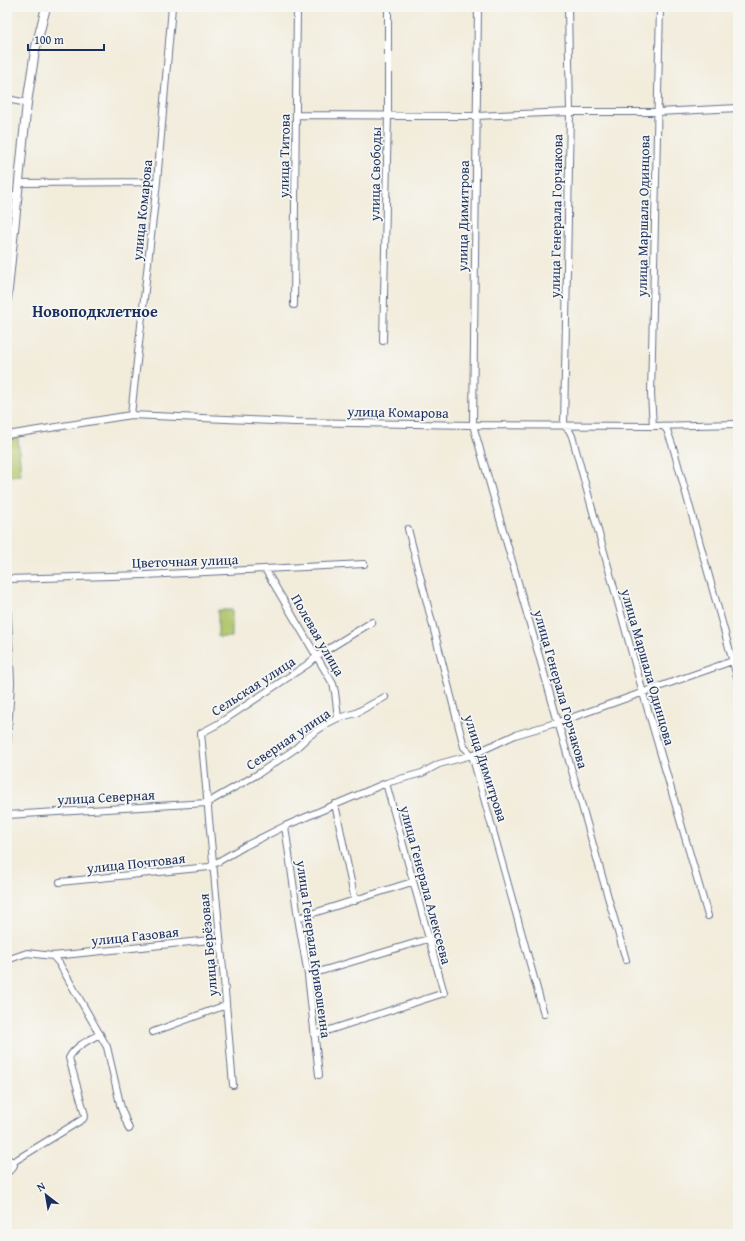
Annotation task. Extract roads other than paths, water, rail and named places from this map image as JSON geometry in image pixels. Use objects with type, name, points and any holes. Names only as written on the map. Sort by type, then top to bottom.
[{"type":"street","points":[[7,298],[27,102],[35,51],[46,7]]},
{"type":"street","name":"улица Комарова","points":[[131,415],[157,182],[172,7]]},
{"type":"street","name":"улица Титова","points":[[294,305],[297,7]]},
{"type":"street","name":"улица Свободы","points":[[383,341],[388,115],[388,7]]},
{"type":"street","name":"улица Димитрова","points":[[473,425],[478,7]]},
{"type":"street","name":"улица Генерала Горчакова","points":[[564,426],[570,112],[568,7]]},
{"type":"street","name":"улица Маршала Одинцова","points":[[653,426],[651,394],[660,7]]},
{"type":"street","points":[[7,99],[27,102]]},
{"type":"street","points":[[296,115],[476,116],[570,112],[658,112],[738,108]]},
{"type":"street","points":[[18,183],[157,182]]},
{"type":"street","points":[[7,199],[17,194]]},
{"type":"street","name":"улица Комарова","points":[[7,435],[131,415],[295,422],[473,425],[663,426],[738,424]]},
{"type":"street","name":"улица Генерала Горчакова","points":[[473,425],[626,960]]},
{"type":"street","name":"улица Маршала Одинцова","points":[[564,426],[569,430],[572,436],[643,693],[708,916]]},
{"type":"street","points":[[663,426],[667,430],[673,447],[735,660],[738,680]]},
{"type":"street","name":"улица Димитрова","points":[[408,529],[464,747],[472,755],[544,1014]]},
{"type":"street","name":"Цветочная улица","points":[[7,579],[144,575],[364,564]]},
{"type":"street","name":"Полевая улица","points":[[265,569],[334,687],[338,718]]},
{"type":"street","points":[[7,599],[12,684],[7,748]]},
{"type":"street","name":"Сельская улица","points":[[201,733],[224,720],[308,664],[316,656],[372,622]]},
{"type":"street","name":"улица Почтовая","points":[[60,882],[209,868],[244,846],[285,826],[386,783],[422,773],[439,764],[472,755],[515,735],[559,722],[735,660]]},
{"type":"street","name":"Северная улица","points":[[207,804],[258,774],[295,749],[309,736],[328,723],[338,718],[356,714],[385,697]]},
{"type":"street","name":"улица Берёзовая","points":[[201,733],[233,1085]]},
{"type":"street","name":"улица Генерала Алексеева","points":[[314,1035],[444,993],[412,882],[386,783]]},
{"type":"street","name":"улица Северная","points":[[7,815],[207,804]]},
{"type":"street","points":[[335,804],[355,901]]},
{"type":"street","name":"улица Генерала Кривошеина","points":[[285,826],[298,918],[308,974],[319,1075]]},
{"type":"street","points":[[298,918],[412,882]]},
{"type":"street","name":"улица Газовая","points":[[7,960],[27,953],[52,956],[220,939]]},
{"type":"street","points":[[308,974],[428,939]]},
{"type":"street","points":[[52,956],[59,963],[107,1047],[121,1108],[129,1129]]},
{"type":"street","points":[[153,1032],[226,1005]]},
{"type":"street","points":[[7,1172],[12,1169],[14,1165],[10,1160],[84,1119],[85,1115],[70,1058],[72,1052],[100,1034]]},
{"type":"district","name":"Новоподклетное","points":[[95,311]]}]
